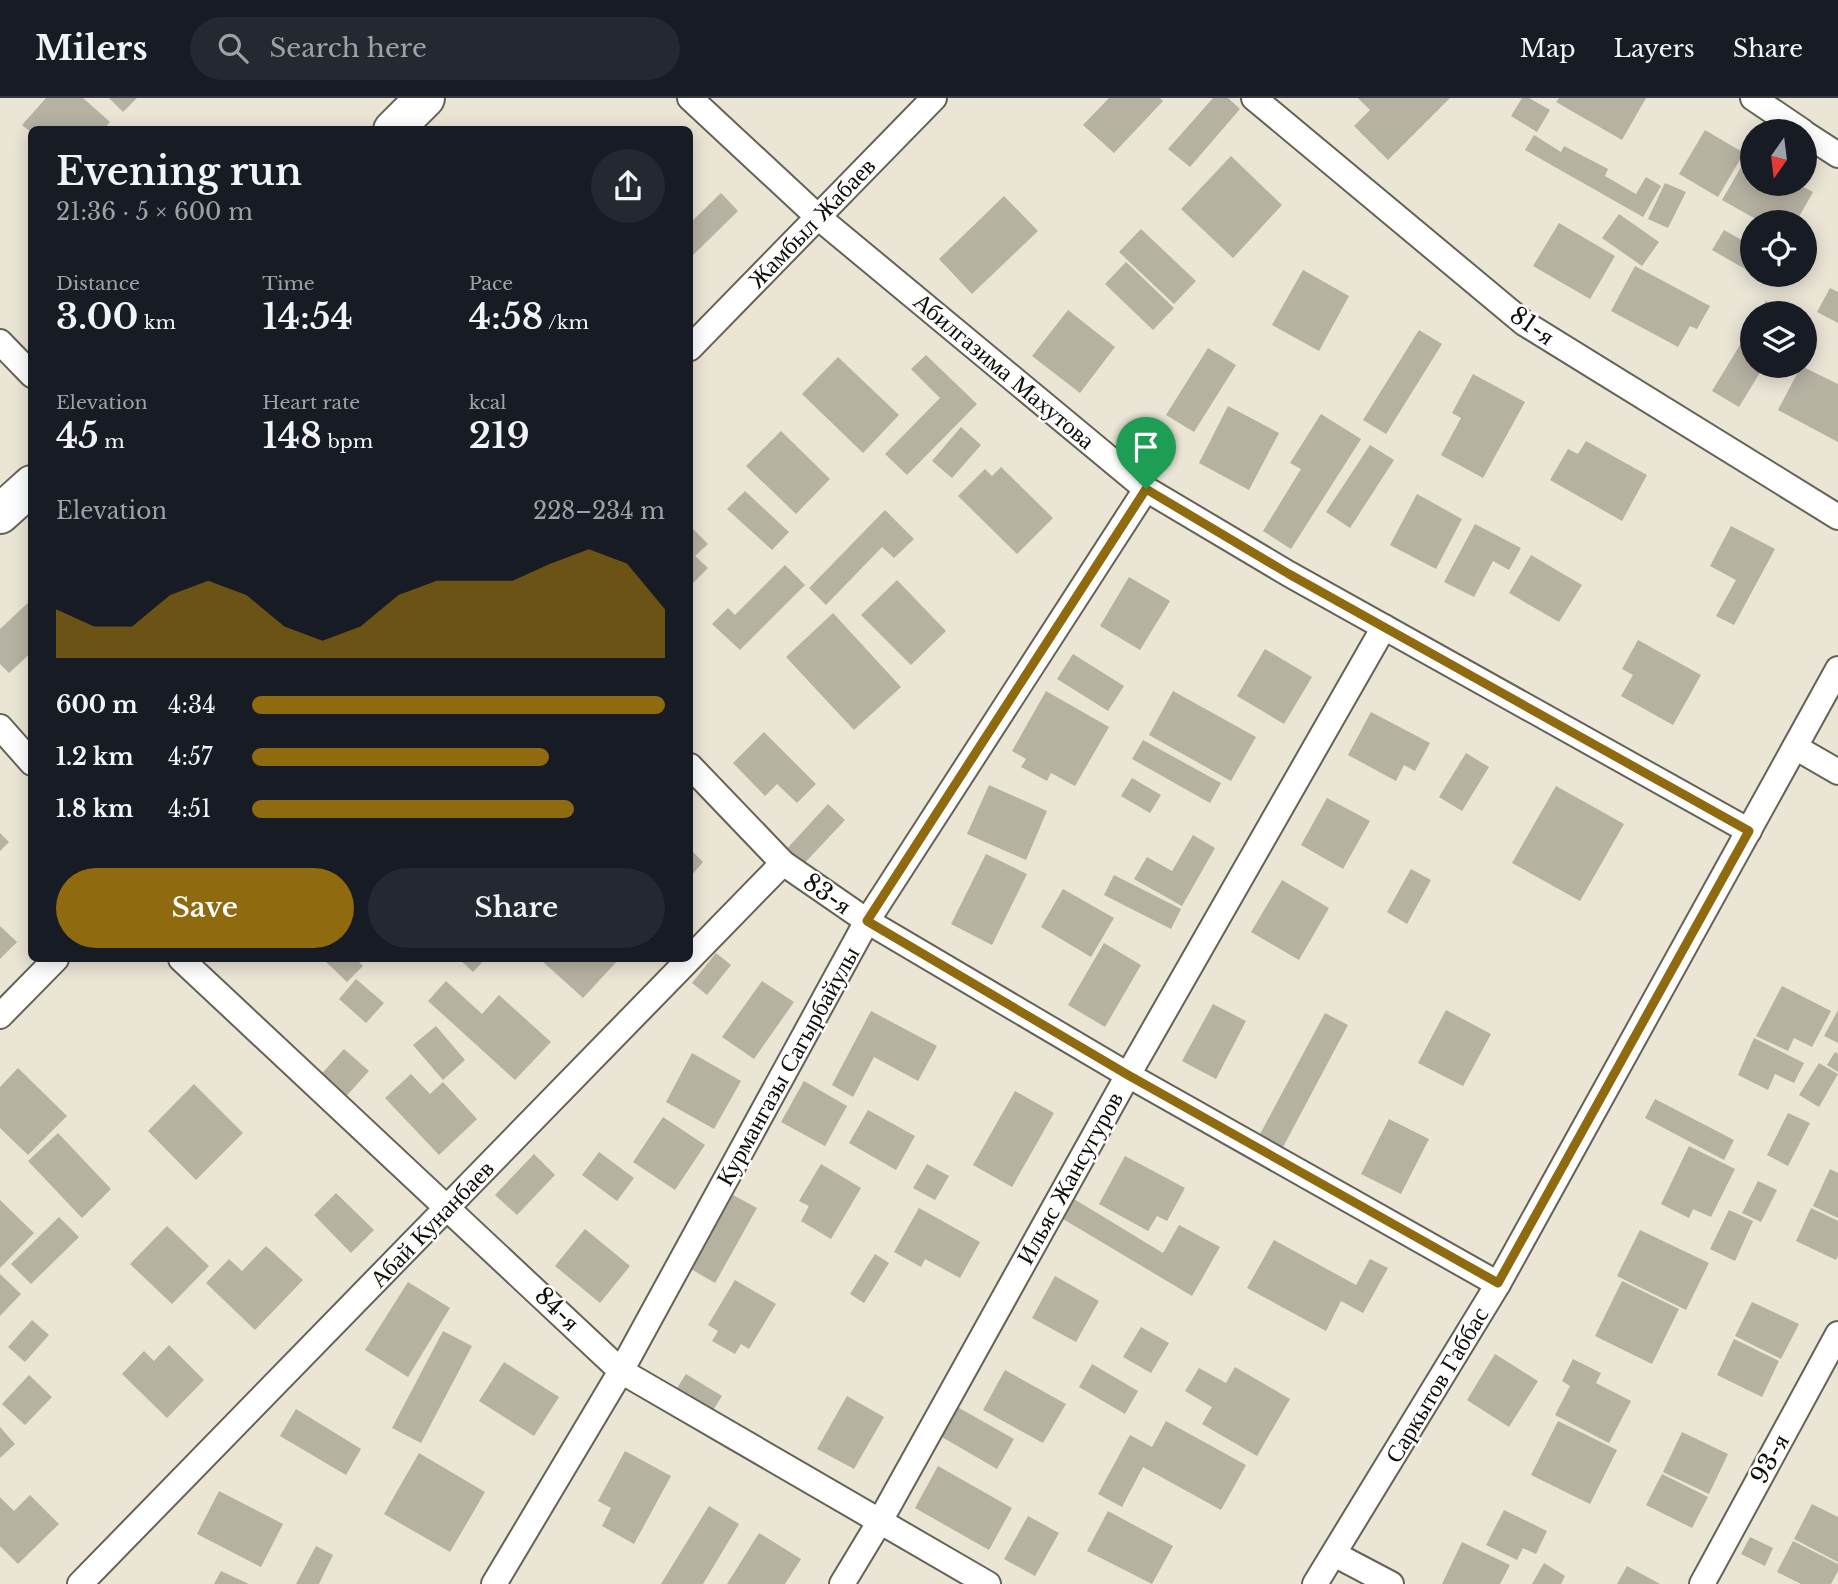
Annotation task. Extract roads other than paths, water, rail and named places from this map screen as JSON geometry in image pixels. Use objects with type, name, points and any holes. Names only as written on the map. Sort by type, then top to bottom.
[{"type":"highway","points":[[397,126],[425,98]]},
{"type":"highway","points":[[0,514],[28,489]]},
{"type":"street","name":"Абилгазима Махутова","points":[[690,98],[818,217],[1146,489],[1289,574],[1749,831]]},
{"type":"street","name":"Жамбыл Жабаев","points":[[693,345],[934,98]]},
{"type":"street","name":"81-я","points":[[1254,98],[1524,323],[1838,517]]},
{"type":"street","points":[[1753,98],[1784,119]]},
{"type":"street","points":[[1817,141],[1838,155]]},
{"type":"street","points":[[0,342],[28,371]]},
{"type":"street","name":"Курмангазы Сагырбайулы","points":[[494,1584],[621,1371],[867,921],[1146,489]]},
{"type":"street","name":"Ильяс Жансугуров","points":[[842,1584],[1384,627]]},
{"type":"street","name":"Саркытов Габбас","points":[[1315,1584],[1498,1283],[1838,669]]},
{"type":"street","points":[[0,727],[28,758]]},
{"type":"street","points":[[1795,747],[1838,772]]},
{"type":"street","name":"83-я","points":[[693,769],[783,863],[867,921],[1128,1075],[1498,1283]]},
{"type":"street","name":"Абай Кунанбаев","points":[[693,956],[783,863]]},
{"type":"street","points":[[0,1016],[53,962]]},
{"type":"street","name":"84-я","points":[[184,962],[449,1207],[621,1371],[988,1584]]},
{"type":"street","name":"Абай Кунанбаев","points":[[80,1584],[687,962]]},
{"type":"street","name":"93-я","points":[[1702,1584],[1838,1334]]},
{"type":"street","points":[[1334,1554],[1391,1584]]}]
